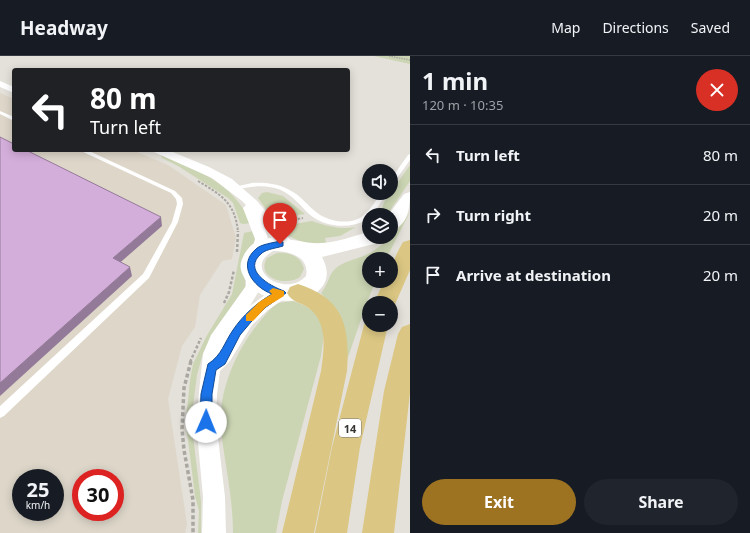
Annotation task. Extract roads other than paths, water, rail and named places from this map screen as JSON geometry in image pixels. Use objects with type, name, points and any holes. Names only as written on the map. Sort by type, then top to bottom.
[{"type":"main road","points":[[398,214],[410,198]]},
{"type":"main road","points":[[298,533],[320,428],[334,372],[337,348],[334,331],[328,314],[314,300],[265,287],[254,277],[251,265],[252,259],[259,250],[272,245],[320,250],[362,240]]},
{"type":"main road","points":[[318,270],[328,262],[362,249],[368,244]]},
{"type":"main road","points":[[289,293],[311,286],[318,276],[318,270],[313,258],[295,247]]},
{"type":"main road","points":[[388,296],[410,247]]},
{"type":"main road","name":"14","points":[[331,533],[346,447],[374,332]]},
{"type":"main road","points":[[378,533],[397,390],[410,334]]},
{"type":"street","points":[[0,84],[12,89]]},
{"type":"street","points":[[163,152],[215,174],[236,188],[256,206],[276,235],[295,247]]},
{"type":"street","points":[[236,188],[251,209],[262,239],[259,250]]},
{"type":"street","points":[[214,533],[214,490],[206,422],[207,394],[212,367],[212,354],[218,340],[252,290],[255,284],[254,277]]},
{"type":"street","points":[[212,367],[221,361],[237,332],[262,304],[289,293]]},
{"type":"lane","points":[[0,112],[12,118]]},
{"type":"lane","points":[[0,413],[146,276],[175,222],[180,204],[179,198],[173,192],[86,152]]},
{"type":"lane","points":[[398,173],[410,156]]},
{"type":"lane","points":[[236,188],[256,184],[283,189],[296,197],[315,215],[338,223],[358,221],[369,214],[379,200]]}]
